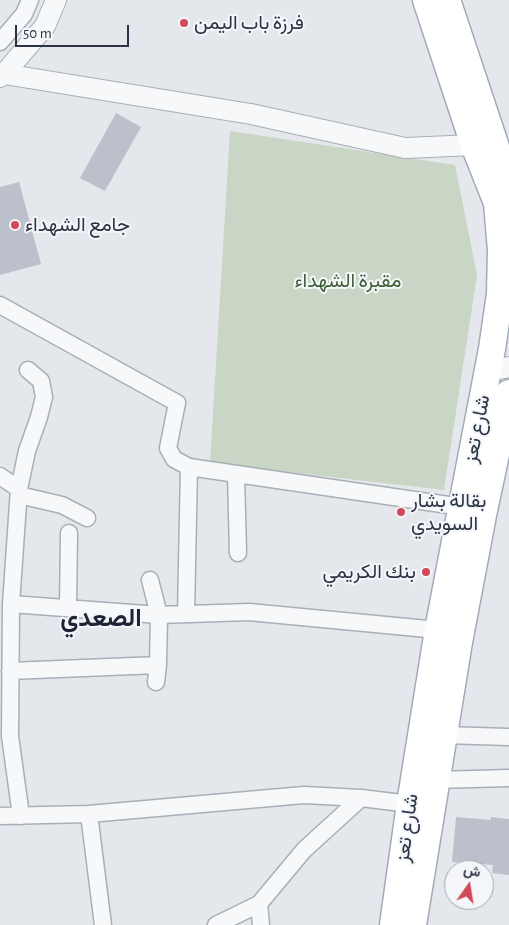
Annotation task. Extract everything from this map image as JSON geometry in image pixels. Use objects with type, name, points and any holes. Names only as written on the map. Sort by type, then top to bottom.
[{"type":"main road","name":"شارع تعز","points":[[393,925],[438,630],[462,507],[500,358],[501,250],[497,203],[474,145],[426,0]]},
{"type":"main road","points":[[447,0],[509,186]]},
{"type":"main road","name":"شارع تعز","points":[[413,925],[459,642],[506,418],[509,393]]},
{"type":"street","points":[[0,42],[24,14],[30,0]]},
{"type":"street","points":[[2,76],[44,26],[56,0]]},
{"type":"street","points":[[2,76],[251,114],[405,148],[474,145]]},
{"type":"street","points":[[0,305],[177,403],[168,448],[174,460],[189,467],[462,507]]},
{"type":"street","points":[[21,816],[5,735],[10,671],[11,604],[19,492],[27,451],[44,397],[41,381],[28,370]]},
{"type":"street","points":[[186,614],[189,467]]},
{"type":"street","points":[[236,474],[238,553]]},
{"type":"street","points":[[0,476],[19,492],[62,505],[88,518]]},
{"type":"street","points":[[68,608],[69,533]]},
{"type":"street","points":[[150,580],[158,614],[156,682]]},
{"type":"street","points":[[11,604],[158,614],[249,612],[438,630]]},
{"type":"street","points":[[10,671],[158,665]]},
{"type":"street","points":[[444,735],[509,737]]},
{"type":"street","points":[[436,780],[509,778]]},
{"type":"street","points":[[0,816],[89,814],[304,796],[360,798],[410,804]]},
{"type":"street","points":[[216,925],[259,904],[304,850],[360,798]]},
{"type":"street","points":[[89,814],[103,925]]},
{"type":"street","points":[[259,904],[261,925]]},
{"type":"green space","name":"مقبرة الشهداء","points":[[230,131],[455,165],[477,275],[444,490],[210,463]]},
{"type":"building","points":[[116,113],[141,127],[105,191],[80,178]]},
{"type":"building","name":"جامع الشهداء","points":[[19,182],[41,264],[0,275],[0,187]]},
{"type":"building","points":[[456,817],[491,820],[491,817],[509,819],[509,875],[494,873],[494,860],[452,860]]},
{"type":"place","name":"فرزة باب اليمن","points":[[184,23]]},
{"type":"place","name":"جامع الشهداء","points":[[15,225]]},
{"type":"place","name":"بقالة بشار السويدي","points":[[401,512]]},
{"type":"place","name":"بنك الكريمي","points":[[426,572]]},
{"type":"district","name":"الصعدي","points":[[101,618]]}]
